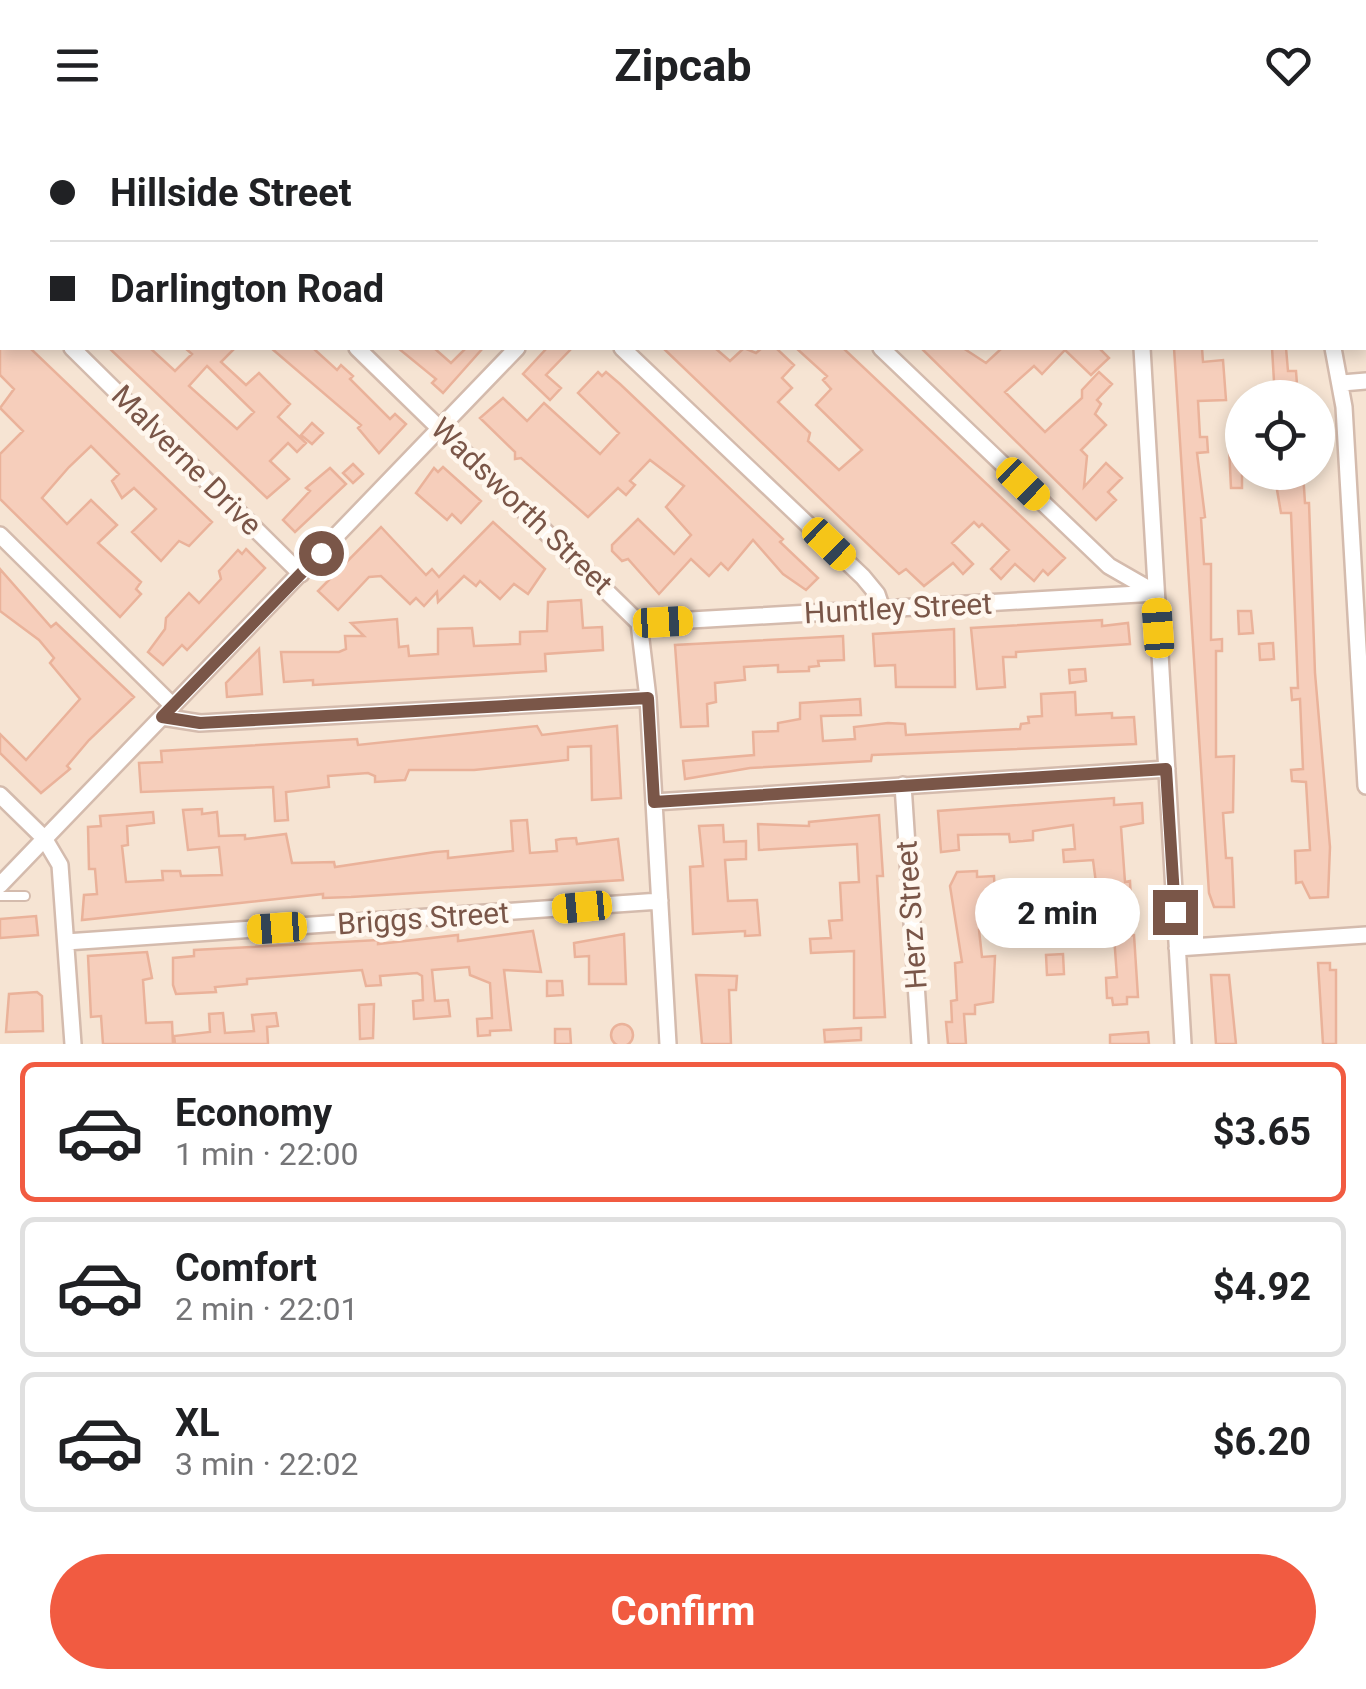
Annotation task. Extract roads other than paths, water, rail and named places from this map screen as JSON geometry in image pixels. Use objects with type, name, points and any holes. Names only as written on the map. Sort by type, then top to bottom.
[{"type":"street","name":"Malverne Drive","points":[[74,350],[301,574]]},
{"type":"street","name":"Wadsworth Street","points":[[359,350],[639,623]]},
{"type":"street","points":[[0,884],[515,350]]},
{"type":"street","points":[[624,350],[863,576],[878,594],[882,609]]},
{"type":"street","points":[[882,350],[1108,566],[1156,593]]},
{"type":"street","points":[[1142,350],[1183,1044]]},
{"type":"street","points":[[1334,350],[1342,383],[1366,786]]},
{"type":"street","points":[[1342,383],[1366,381]]},
{"type":"street","points":[[0,535],[167,711],[200,723],[648,698]]},
{"type":"street","name":"Huntley Street","points":[[639,623],[1156,593]]},
{"type":"street","points":[[639,623],[648,698],[668,1044]]},
{"type":"street","points":[[654,802],[1166,769]]},
{"type":"street","name":"Herz Street","points":[[903,785],[920,1044]]},
{"type":"street","points":[[0,795],[44,838],[60,865],[73,1044]]},
{"type":"street","name":"Briggs Street","points":[[66,942],[660,900]]},
{"type":"street","points":[[1177,948],[1366,936]]},
{"type":"lane","points":[[0,896],[25,896]]}]
